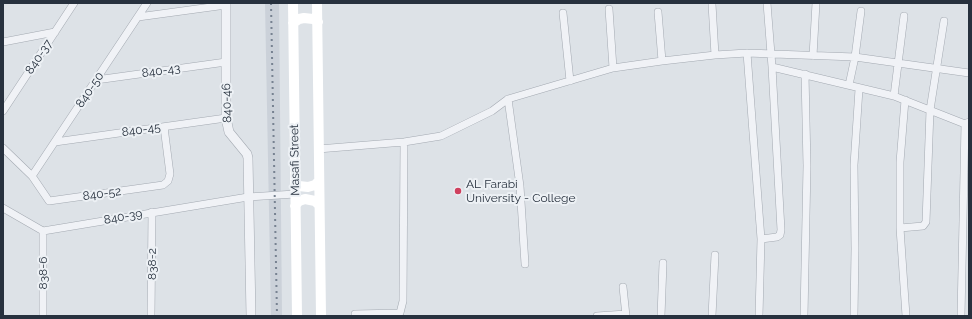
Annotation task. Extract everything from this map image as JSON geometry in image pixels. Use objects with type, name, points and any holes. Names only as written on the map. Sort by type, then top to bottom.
[{"type":"main road","name":"Masafi Street","points":[[293,3],[297,316]]},
{"type":"main road","name":"Masafi Street","points":[[317,3],[321,316]]},
{"type":"main road","points":[[293,23],[304,18],[313,19],[318,22]]},
{"type":"main road","points":[[295,182],[299,186],[308,187],[315,185],[319,181]]},
{"type":"main road","points":[[295,206],[299,201],[306,199],[315,201],[319,205]]},
{"type":"street","name":"840-37","points":[[3,109],[74,3]]},
{"type":"street","name":"840-50","points":[[32,176],[147,3]]},
{"type":"street","points":[[761,239],[777,237],[780,235],[781,230],[767,3]]},
{"type":"street","points":[[813,56],[816,3]]},
{"type":"street","points":[[138,17],[226,4]]},
{"type":"street","name":"840-46","points":[[226,4],[226,118],[229,132],[247,154],[248,158],[250,316]]},
{"type":"street","points":[[712,4],[715,55]]},
{"type":"street","points":[[609,9],[613,68]]},
{"type":"street","points":[[849,85],[855,57],[861,11]]},
{"type":"street","points":[[658,12],[662,61]]},
{"type":"street","points":[[563,13],[570,81]]},
{"type":"street","points":[[894,96],[904,16]]},
{"type":"street","points":[[900,228],[923,226],[926,222],[930,110],[944,21]]},
{"type":"street","points":[[3,42],[55,32]]},
{"type":"street","points":[[747,53],[761,239],[759,316]]},
{"type":"street","points":[[318,149],[404,142],[441,136],[492,111],[508,99],[613,68],[662,61],[747,53],[855,57],[969,73]]},
{"type":"street","name":"840-43","points":[[96,80],[226,62]]},
{"type":"street","points":[[772,67],[849,85],[859,89],[894,96],[967,123],[961,316]]},
{"type":"street","points":[[804,316],[808,166],[805,74]]},
{"type":"street","points":[[854,316],[854,166],[859,89]]},
{"type":"street","points":[[508,99],[520,186],[525,264]]},
{"type":"street","points":[[905,100],[900,162],[900,228],[906,316]]},
{"type":"street","name":"840-45","points":[[55,142],[226,118]]},
{"type":"street","name":"840-52","points":[[3,148],[32,176],[49,201],[163,185],[168,181],[170,174],[164,127]]},
{"type":"street","points":[[355,314],[400,313],[403,301],[404,142]]},
{"type":"street","name":"840-39","points":[[44,231],[248,196],[295,194]]},
{"type":"street","points":[[3,208],[44,231]]},
{"type":"street","name":"838-2","points":[[151,316],[152,212]]},
{"type":"street","name":"838-6","points":[[43,316],[44,231]]},
{"type":"street","points":[[712,316],[715,255]]},
{"type":"street","points":[[661,316],[663,263]]},
{"type":"street","points":[[597,316],[626,315],[623,287]]},
{"type":"shaded area","points":[[265,3],[279,3],[282,316],[271,316]]},
{"type":"railway","points":[[271,3],[277,316]]},
{"type":"place","name":"AL Farabi University - College","points":[[458,191]]}]
